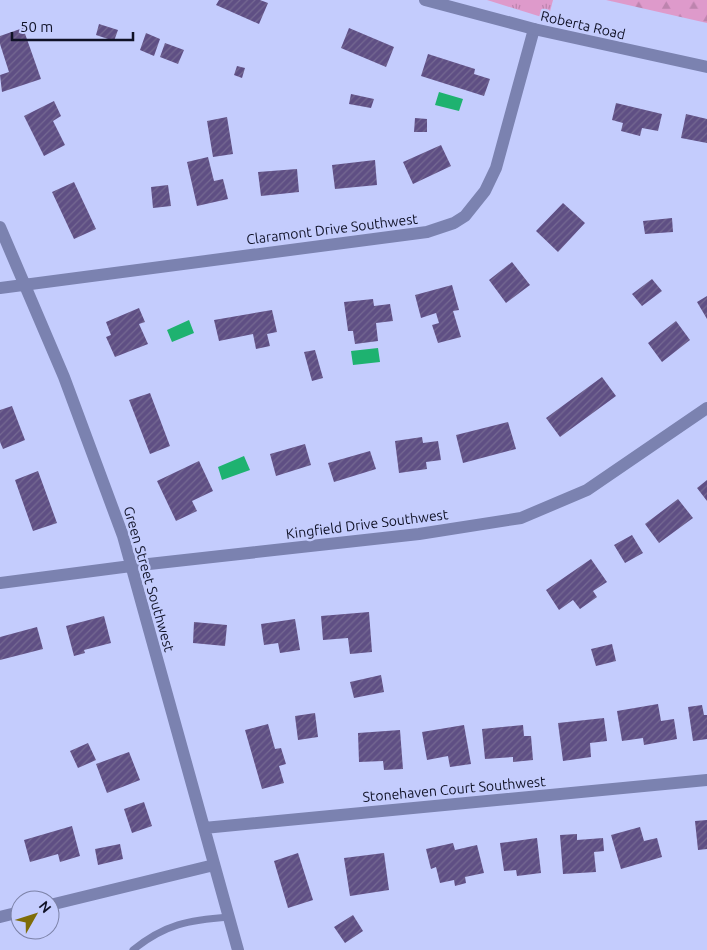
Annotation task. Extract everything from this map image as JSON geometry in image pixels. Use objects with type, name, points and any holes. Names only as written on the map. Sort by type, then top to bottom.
[{"type":"street","name":"Roberta Road","points":[[425,0],[534,30],[707,67]]},
{"type":"street","name":"Claramont Drive Southwest","points":[[0,288],[427,232],[454,223],[476,206],[496,168],[534,30]]},
{"type":"street","name":"Green Street Southwest","points":[[0,227],[64,377],[123,536],[238,950]]},
{"type":"street","name":"Kingfield Drive Southwest","points":[[0,583],[131,566],[419,534],[521,518],[587,490],[707,408]]},
{"type":"street","name":"Stonehaven Court Southwest","points":[[204,828],[707,780]]},
{"type":"street","points":[[60,903],[214,865]]},
{"type":"lane","points":[[133,950],[161,931],[190,920],[228,917]]},
{"type":"green space","points":[[487,0],[553,0],[548,19]]},
{"type":"green space","points":[[606,0],[707,0],[707,23]]},
{"type":"shaded area","points":[[439,92],[463,99],[459,111],[435,105]]},
{"type":"shaded area","points":[[189,320],[194,333],[172,342],[167,330]]},
{"type":"shaded area","points":[[378,348],[380,362],[353,365],[351,351]]},
{"type":"shaded area","points":[[244,456],[250,470],[222,480],[218,467]]},
{"type":"building","points":[[219,0],[260,0],[268,3],[259,24],[216,5]]},
{"type":"building","points":[[99,24],[118,30],[114,41],[96,35]]},
{"type":"building","points":[[23,28],[41,79],[2,92],[0,75],[9,72],[0,44],[0,36]]},
{"type":"building","points":[[349,28],[394,47],[386,67],[341,48]]},
{"type":"building","points":[[146,33],[160,39],[154,56],[140,50]]},
{"type":"building","points":[[165,43],[184,50],[178,64],[160,57]]},
{"type":"building","points":[[428,54],[475,69],[474,74],[490,79],[484,96],[421,76]]},
{"type":"building","points":[[237,66],[245,68],[242,78],[234,75]]},
{"type":"building","points":[[351,94],[374,99],[371,108],[349,104]]},
{"type":"building","points":[[54,101],[61,116],[53,121],[65,145],[44,156],[24,116]]},
{"type":"building","points":[[616,103],[662,114],[658,131],[642,128],[640,136],[621,131],[623,123],[612,120]]},
{"type":"building","points":[[686,114],[707,119],[707,143],[681,138]]},
{"type":"building","points":[[227,117],[233,154],[213,157],[207,121]]},
{"type":"building","points":[[415,118],[427,119],[427,132],[414,132]]},
{"type":"building","points":[[441,145],[451,166],[413,184],[403,162]]},
{"type":"building","points":[[208,157],[214,181],[223,179],[228,199],[197,206],[187,162]]},
{"type":"building","points":[[375,160],[377,185],[335,189],[332,165]]},
{"type":"building","points":[[297,169],[299,192],[261,196],[258,172]]},
{"type":"building","points":[[74,182],[96,229],[74,239],[52,192]]},
{"type":"building","points":[[168,185],[171,206],[153,208],[151,187]]},
{"type":"building","points":[[563,203],[585,223],[558,252],[536,231]]},
{"type":"building","points":[[672,218],[673,232],[645,234],[643,221]]},
{"type":"building","points":[[512,262],[530,285],[506,303],[489,280]]},
{"type":"building","points":[[652,279],[662,291],[642,306],[632,294]]},
{"type":"building","points":[[452,285],[459,310],[453,311],[461,337],[438,343],[432,325],[439,323],[436,313],[421,318],[415,295]]},
{"type":"building","points":[[707,296],[707,319],[697,302]]},
{"type":"building","points":[[373,299],[374,306],[390,304],[393,321],[376,323],[378,341],[355,344],[353,331],[348,331],[344,302]]},
{"type":"building","points":[[139,308],[145,322],[139,324],[148,344],[115,357],[106,337],[111,335],[106,322]]},
{"type":"building","points":[[272,310],[277,332],[267,334],[270,346],[256,349],[253,334],[219,341],[214,320]]},
{"type":"building","points":[[676,321],[690,340],[662,362],[648,343]]},
{"type":"building","points":[[315,350],[323,378],[312,381],[304,352]]},
{"type":"building","points":[[602,377],[616,396],[560,437],[546,418]]},
{"type":"building","points":[[150,393],[170,446],[150,454],[129,400]]},
{"type":"building","points":[[12,406],[25,440],[3,449],[0,442],[0,410]]},
{"type":"building","points":[[508,422],[516,449],[463,463],[456,435]]},
{"type":"building","points":[[422,437],[423,443],[438,441],[441,460],[426,462],[427,469],[399,473],[395,441]]},
{"type":"building","points":[[305,444],[311,465],[276,476],[270,454]]},
{"type":"building","points":[[370,451],[376,469],[334,482],[328,463]]},
{"type":"building","points":[[199,461],[213,491],[192,501],[197,511],[176,521],[157,481]]},
{"type":"building","points":[[38,471],[57,523],[33,531],[15,480]]},
{"type":"building","points":[[707,480],[707,501],[697,488]]},
{"type":"building","points":[[678,499],[693,518],[659,543],[645,524]]},
{"type":"building","points":[[632,535],[643,553],[625,563],[614,545]]},
{"type":"building","points":[[591,559],[607,582],[593,591],[597,597],[580,609],[573,600],[559,610],[546,590]]},
{"type":"building","points":[[369,612],[372,652],[350,654],[348,638],[323,640],[321,616]]},
{"type":"building","points":[[104,616],[111,643],[84,650],[85,653],[74,656],[66,626]]},
{"type":"building","points":[[295,619],[300,650],[280,653],[278,643],[264,645],[261,624]]},
{"type":"building","points":[[194,622],[227,625],[225,646],[193,643]]},
{"type":"building","points":[[37,627],[43,649],[0,660],[0,637]]},
{"type":"building","points":[[612,644],[616,661],[596,666],[591,649]]},
{"type":"building","points":[[381,675],[384,692],[354,698],[350,682]]},
{"type":"building","points":[[658,704],[661,721],[674,719],[677,739],[644,745],[643,738],[622,741],[617,711]]},
{"type":"building","points":[[702,705],[704,715],[707,715],[707,739],[693,741],[688,707]]},
{"type":"building","points":[[315,713],[318,737],[298,740],[295,716]]},
{"type":"building","points":[[604,718],[607,741],[590,743],[591,757],[563,761],[558,723]]},
{"type":"building","points":[[268,724],[275,749],[281,748],[286,764],[279,766],[284,783],[262,789],[245,730]]},
{"type":"building","points":[[464,725],[471,764],[450,767],[448,756],[427,760],[422,732]]},
{"type":"building","points":[[523,725],[524,736],[531,736],[533,760],[513,762],[513,757],[485,759],[482,729]]},
{"type":"building","points":[[400,730],[403,769],[384,770],[383,761],[359,762],[358,733]]},
{"type":"building","points":[[88,743],[96,760],[78,768],[70,751]]},
{"type":"building","points":[[129,752],[140,780],[107,793],[96,764]]},
{"type":"building","points":[[144,802],[152,826],[132,833],[124,809]]},
{"type":"building","points":[[707,820],[707,849],[698,850],[695,821]]},
{"type":"building","points":[[72,826],[80,856],[60,862],[58,854],[30,862],[24,840]]},
{"type":"building","points":[[640,827],[644,841],[657,838],[662,857],[621,869],[611,835]]},
{"type":"building","points":[[577,834],[577,840],[603,838],[604,851],[594,852],[596,872],[563,874],[560,835]]},
{"type":"building","points":[[537,838],[541,873],[517,876],[516,870],[504,871],[500,843]]},
{"type":"building","points":[[453,843],[455,850],[477,845],[484,873],[465,877],[466,883],[455,886],[454,880],[440,883],[436,867],[431,869],[426,849]]},
{"type":"building","points":[[120,844],[123,859],[98,865],[95,849]]},
{"type":"building","points":[[298,853],[313,900],[288,908],[274,861]]},
{"type":"building","points":[[384,853],[389,890],[350,896],[344,858]]},
{"type":"building","points":[[353,915],[363,931],[345,943],[334,927]]}]
